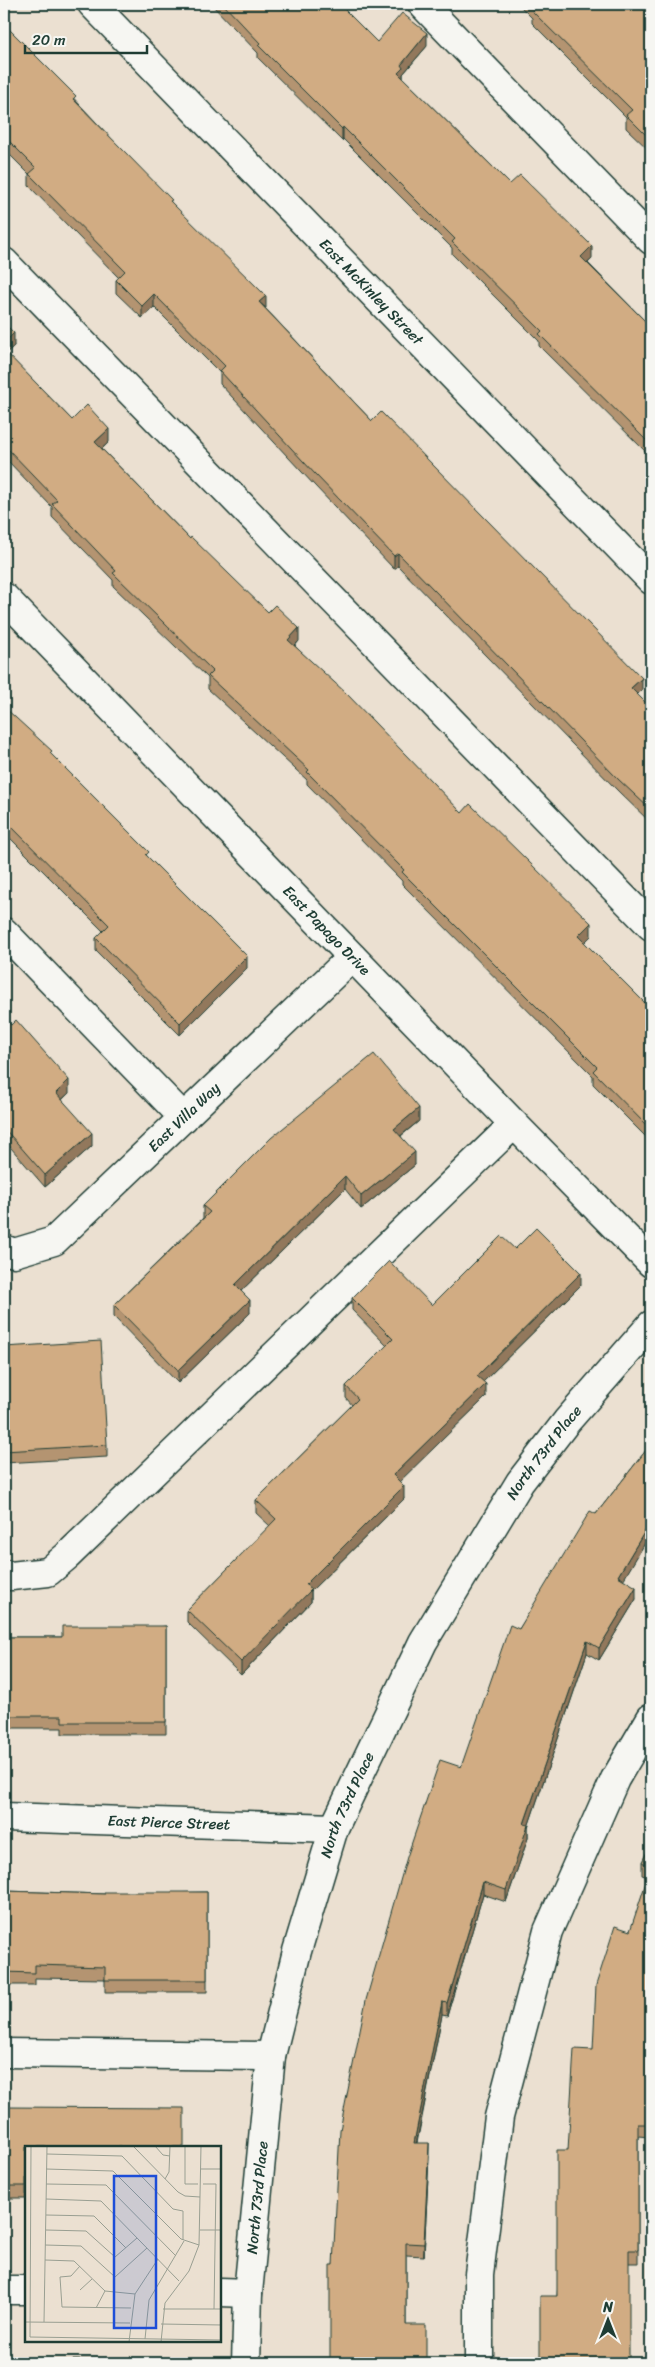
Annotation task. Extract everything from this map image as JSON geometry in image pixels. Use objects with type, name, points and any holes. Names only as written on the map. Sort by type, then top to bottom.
[{"type":"street","name":"East McKinley Street","points":[[92,4],[651,580]]},
{"type":"street","points":[[422,4],[651,240]]},
{"type":"street","points":[[4,262],[651,926]]},
{"type":"street","name":"East Papago Drive","points":[[4,597],[651,1263]]},
{"type":"street","points":[[4,932],[184,1118]]},
{"type":"street","name":"East Villa Way","points":[[4,1249],[14,1253],[54,1241],[352,957]]},
{"type":"street","points":[[4,1574],[11,1576],[48,1572],[68,1556],[514,1124]]},
{"type":"street","name":"North 73rd Place","points":[[246,2363],[248,2293],[271,2056],[297,1951],[334,1828],[423,1642],[515,1490],[567,1421],[651,1325]]},
{"type":"street","points":[[479,2363],[479,2274],[499,2117],[548,1931],[614,1779],[651,1718]]},
{"type":"street","name":"East Pierce Street","points":[[4,1817],[334,1828]]},
{"type":"street","points":[[4,2053],[271,2056]]},
{"type":"street","points":[[4,2290],[25,2290]]},
{"type":"street","points":[[221,2292],[248,2293]]},
{"type":"building","points":[[223,4],[339,4],[377,42],[402,13],[427,33],[401,65],[403,68],[398,73],[510,184],[520,175],[592,246],[581,257],[651,327],[651,445],[539,334],[542,331],[452,242],[455,239],[258,45],[260,43]]},
{"type":"building","points":[[531,4],[647,4],[651,8],[651,140],[626,115],[632,110],[532,11],[535,8]]},
{"type":"building","points":[[4,24],[76,96],[73,99],[172,200],[170,201],[266,296],[259,302],[372,421],[381,412],[642,678],[631,688],[651,708],[651,810],[618,779],[398,553],[394,556],[315,474],[220,371],[225,366],[154,294],[142,306],[116,280],[125,271],[29,174],[36,168],[4,136]]},
{"type":"building","points":[[4,323],[14,333],[4,343]]},
{"type":"building","points":[[4,350],[72,420],[87,405],[109,429],[95,442],[190,539],[191,537],[268,612],[275,605],[299,628],[288,640],[346,693],[462,813],[470,804],[591,923],[578,936],[651,1009],[651,1130],[593,1071],[597,1067],[402,872],[404,870],[307,772],[309,770],[208,676],[213,671],[113,573],[116,571],[52,504],[57,500],[7,448],[4,451]]},
{"type":"building","points":[[4,707],[52,751],[50,753],[149,852],[146,855],[247,956],[180,1023],[96,938],[109,925],[4,819]]},
{"type":"building","points":[[4,1017],[11,1025],[16,1020],[69,1080],[56,1093],[92,1133],[45,1175],[4,1128]]},
{"type":"building","points":[[374,1054],[419,1108],[394,1129],[415,1152],[361,1196],[345,1176],[235,1285],[250,1300],[178,1370],[114,1305],[210,1212],[203,1206],[271,1138]]},
{"type":"building","points":[[536,1228],[581,1273],[477,1376],[486,1384],[393,1475],[404,1486],[306,1584],[311,1590],[241,1662],[187,1610],[276,1519],[256,1500],[358,1399],[346,1386],[393,1339],[352,1298],[389,1261],[432,1305],[501,1236],[515,1249]]},
{"type":"building","points":[[101,1341],[107,1445],[4,1451],[4,1347]]},
{"type":"building","points":[[651,1444],[651,1521],[618,1576],[636,1587],[599,1648],[587,1641],[524,1824],[528,1825],[506,1890],[483,1882],[447,2003],[442,2002],[414,2143],[429,2143],[424,2244],[406,2243],[406,2325],[426,2325],[426,2363],[330,2363],[330,2265],[333,2265],[340,2130],[366,2000],[407,1857],[440,1760],[461,1767],[510,1625],[519,1629],[590,1511],[596,1514]]},
{"type":"building","points":[[62,1626],[166,1626],[166,1722],[62,1722],[62,1716],[4,1716],[4,1637],[62,1637]]},
{"type":"building","points":[[651,1844],[651,1867],[642,1862]]},
{"type":"building","points":[[651,1867],[651,2079],[649,2124],[638,2124],[638,2250],[629,2250],[629,2363],[540,2363],[540,2296],[557,2296],[557,2150],[568,2150],[574,2049],[593,2050],[596,1985],[615,1926],[630,1931]]},
{"type":"building","points":[[4,1891],[105,1894],[105,1892],[207,1892],[207,1980],[105,1980],[105,1967],[35,1965],[35,1973],[4,1972]]},
{"type":"building","points":[[4,2107],[184,2108],[184,2146],[25,2146],[25,2186],[4,2186]]},
{"type":"building","points":[[73,2360],[175,2360],[175,2363],[73,2363]]}]
